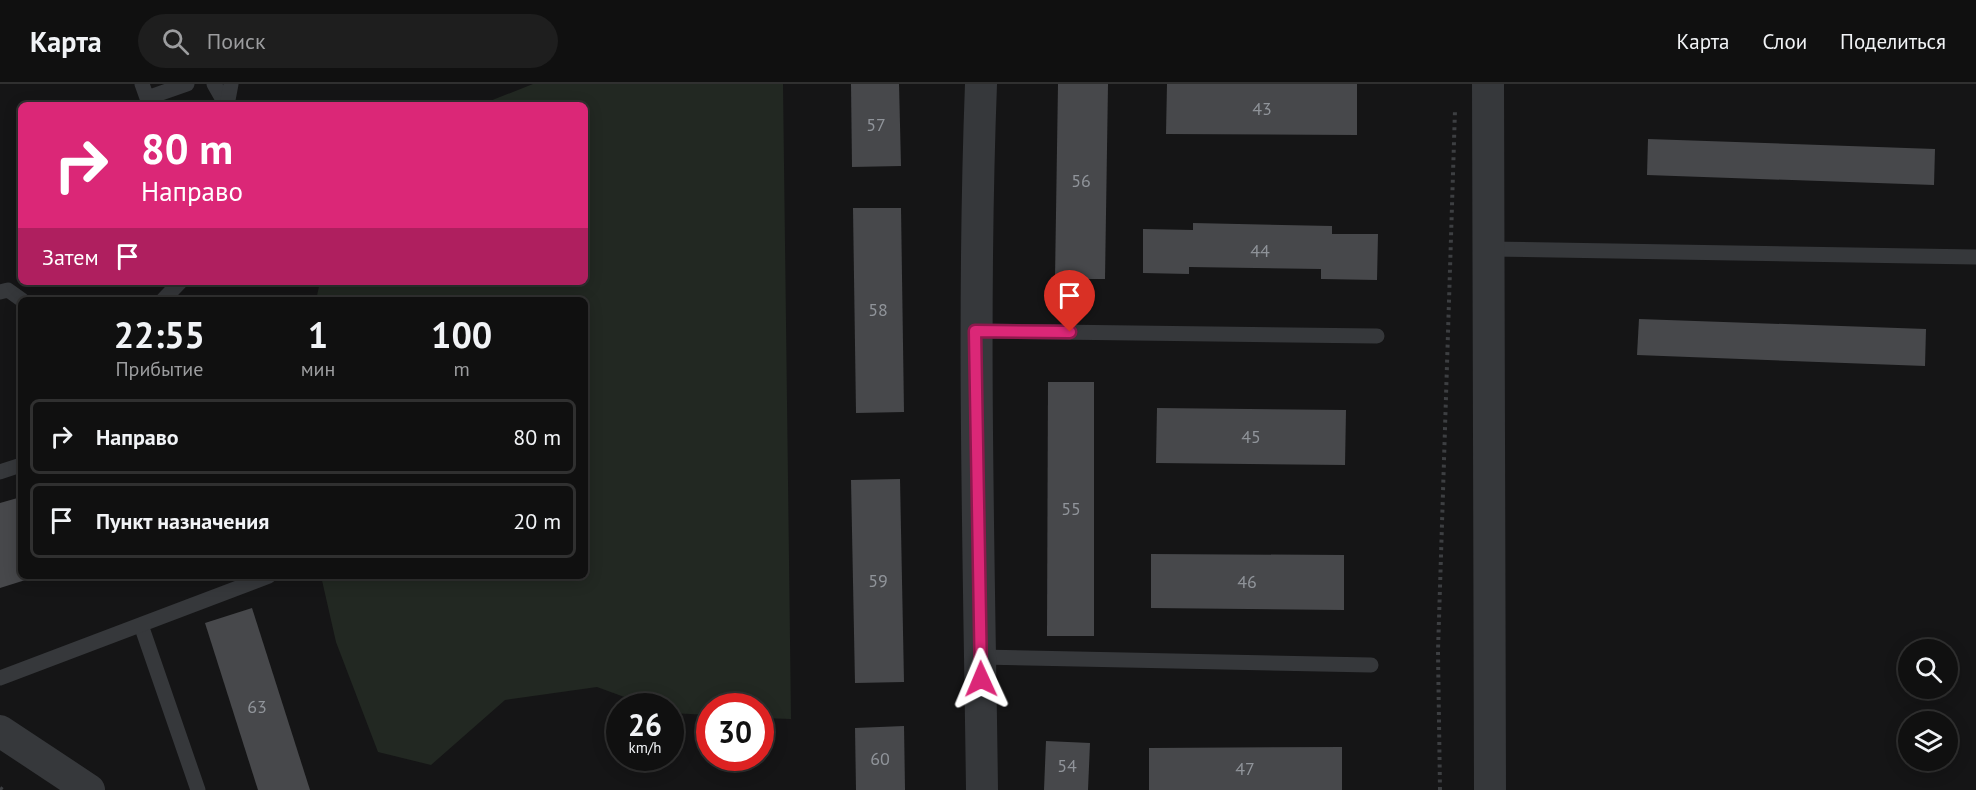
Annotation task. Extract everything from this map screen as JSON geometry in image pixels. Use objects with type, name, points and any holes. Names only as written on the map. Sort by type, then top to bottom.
[{"type":"street","points":[[981,84],[975,331],[982,790]]},
{"type":"street","points":[[1488,84],[1490,790]]},
{"type":"street","points":[[0,731],[89,790]]},
{"type":"lane","points":[[142,84],[147,98],[187,84]]},
{"type":"lane","points":[[214,84],[224,102]]},
{"type":"lane","points":[[227,102],[231,84]]},
{"type":"lane","points":[[1488,249],[1976,257]]},
{"type":"lane","points":[[166,297],[177,285]]},
{"type":"lane","points":[[0,292],[8,290],[18,297]]},
{"type":"lane","points":[[975,331],[1377,336]]},
{"type":"lane","points":[[0,472],[18,466]]},
{"type":"lane","points":[[0,678],[261,579]]},
{"type":"lane","points":[[141,625],[198,790]]},
{"type":"lane","points":[[980,657],[1371,665]]},
{"type":"path","points":[[1440,790],[1438,651],[1455,108]]},
{"type":"shaded area","points":[[533,84],[783,84],[791,719],[774,718],[774,693],[696,693],[696,714],[684,714],[684,693],[613,693],[597,687],[505,700],[431,765],[378,752],[336,642],[322,579],[588,579],[588,297],[317,297],[319,285],[588,285],[588,102],[488,102]]},
{"type":"building","points":[[851,84],[899,84],[901,166],[852,167]]},
{"type":"building","points":[[1058,84],[1108,84],[1105,279],[1055,279]]},
{"type":"building","points":[[1167,84],[1357,84],[1357,135],[1166,134]]},
{"type":"building","points":[[1648,139],[1935,149],[1934,185],[1647,175]]},
{"type":"building","points":[[853,208],[901,208],[904,412],[856,413]]},
{"type":"building","points":[[1193,223],[1332,226],[1332,234],[1378,234],[1377,280],[1321,279],[1321,269],[1189,267],[1189,274],[1143,273],[1143,229],[1193,230]]},
{"type":"building","points":[[1639,319],[1926,329],[1925,366],[1637,355]]},
{"type":"building","points":[[1048,382],[1094,382],[1094,636],[1047,636]]},
{"type":"building","points":[[1157,408],[1346,410],[1345,465],[1156,463]]},
{"type":"building","points":[[900,479],[904,682],[855,683],[851,480]]},
{"type":"building","points":[[18,498],[18,579],[29,579],[0,588],[0,503]]},
{"type":"building","points":[[1151,554],[1344,555],[1344,610],[1151,608]]},
{"type":"building","points":[[252,608],[310,790],[258,790],[205,623]]},
{"type":"building","points":[[904,726],[905,790],[856,790],[855,728]]},
{"type":"building","points":[[1046,741],[1090,743],[1088,790],[1044,790]]},
{"type":"building","points":[[1342,747],[1342,790],[1149,790],[1149,748]]},
{"type":"route","points":[[981,679],[975,331],[1070,332]]}]
